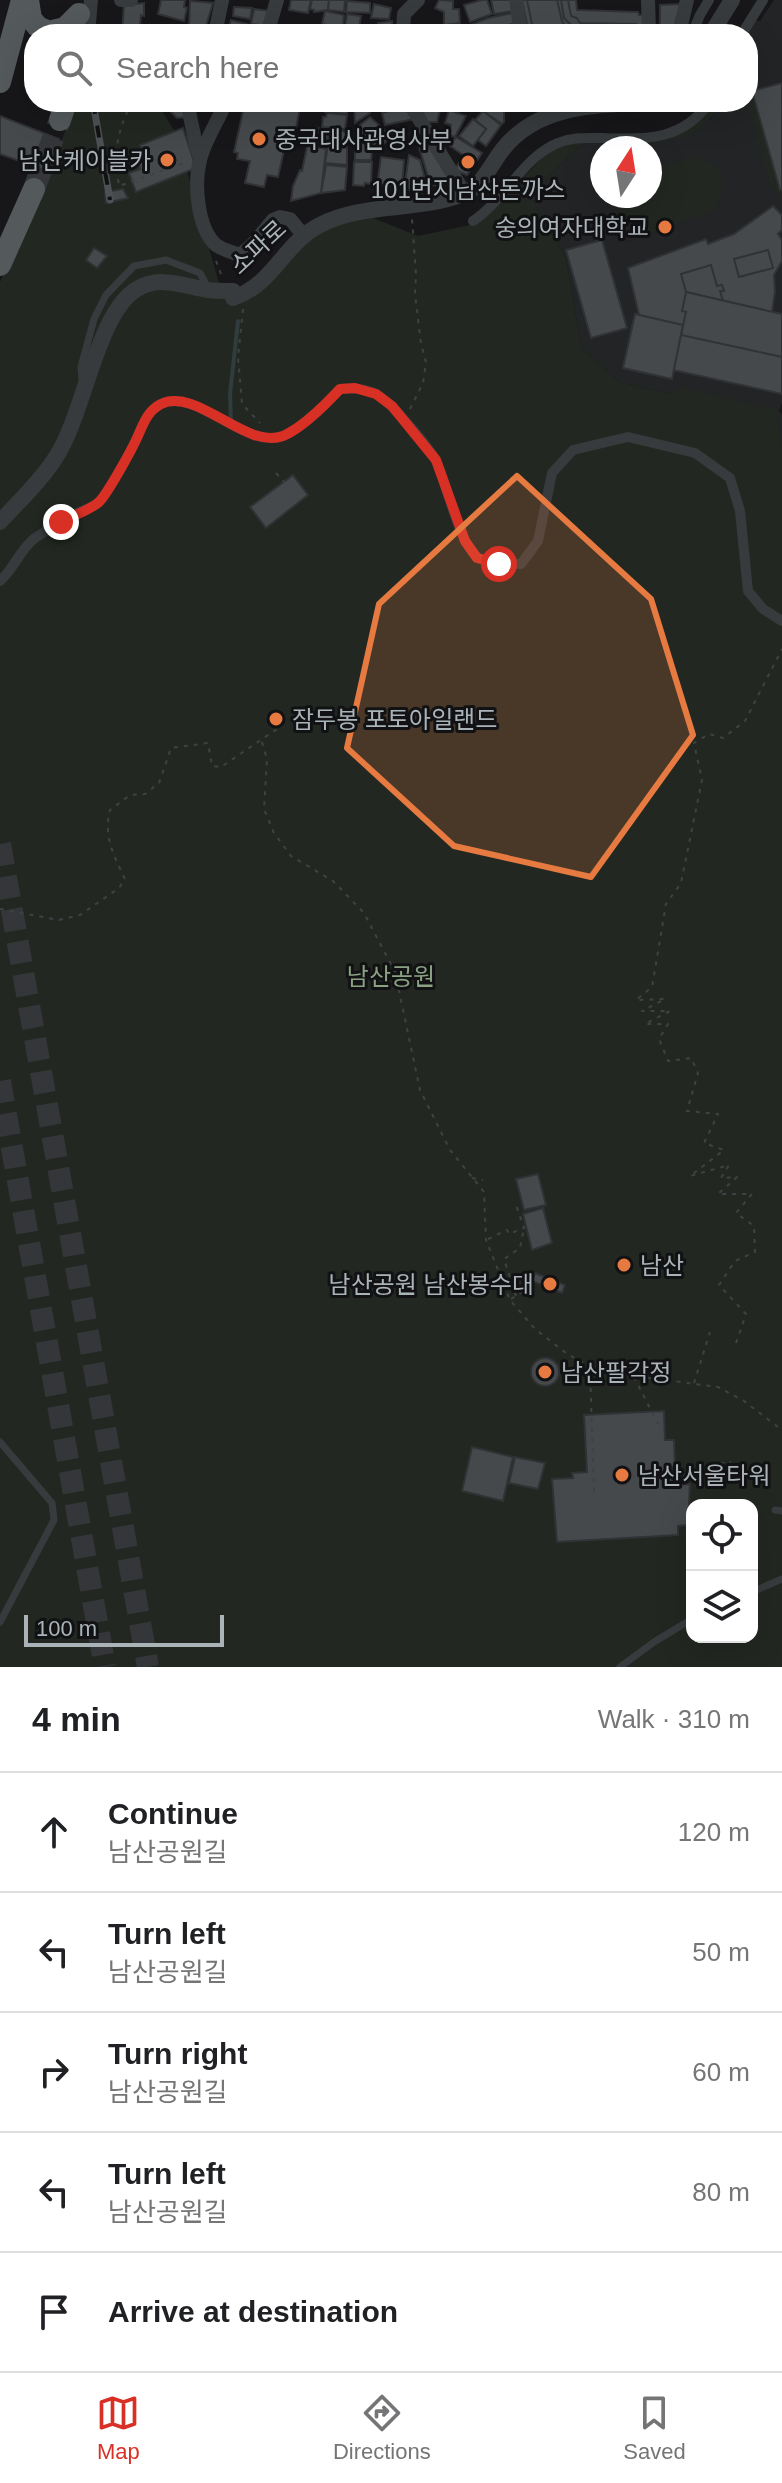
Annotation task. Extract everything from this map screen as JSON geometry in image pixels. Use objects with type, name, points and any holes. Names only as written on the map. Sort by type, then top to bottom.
[{"type":"main road","points":[[25,0],[35,24]]},
{"type":"main road","points":[[0,82],[25,0]]},
{"type":"main road","points":[[0,265],[34,189]]},
{"type":"street","points":[[121,0],[131,0]]},
{"type":"street","points":[[217,24],[222,0]]},
{"type":"street","points":[[270,24],[277,0]]},
{"type":"street","points":[[404,24],[404,14],[418,0]]},
{"type":"street","points":[[516,0],[520,24]]},
{"type":"street","points":[[648,0],[649,24]]},
{"type":"street","points":[[681,24],[687,0]]},
{"type":"street","points":[[696,24],[709,0]]},
{"type":"street","points":[[717,24],[732,0]]},
{"type":"street","points":[[748,24],[763,0]]},
{"type":"street","points":[[189,112],[200,157]]},
{"type":"street","points":[[221,112],[200,157],[196,179],[199,209],[214,243],[240,255],[273,220],[280,217],[290,219],[304,236]]},
{"type":"street","points":[[415,112],[465,194],[482,179],[511,141],[541,112]]},
{"type":"street","points":[[473,221],[549,146],[578,138],[645,138],[675,132],[702,112]]},
{"type":"street","name":"소파로","points":[[0,522],[56,457],[83,397],[109,321],[125,299],[138,288],[171,281],[239,293],[259,285],[304,236],[321,224],[358,212],[410,207],[465,194]]},
{"type":"street","points":[[0,581],[31,540],[99,502],[144,421],[163,403],[188,403],[241,429],[268,437],[282,436],[321,410],[340,389],[355,388],[376,394],[392,406],[436,460],[465,541],[477,558],[499,564],[521,564],[538,541],[552,473],[573,450],[628,437],[695,453],[730,478],[740,511],[748,591],[763,609],[782,621]]},
{"type":"lane","points":[[0,1442],[52,1503],[54,1520],[0,1622]]},
{"type":"lane","points":[[758,1589],[782,1579]]},
{"type":"lane","points":[[620,1667],[686,1623]]},
{"type":"path","points":[[127,112],[116,146],[119,186],[200,157]]},
{"type":"path","points":[[404,421],[423,383],[426,362],[415,294],[410,207]]},
{"type":"path","points":[[214,243],[213,252],[222,279],[239,293],[238,357],[242,404],[257,421],[282,436]]},
{"type":"path","points":[[276,473],[284,482]]},
{"type":"path","points":[[736,1343],[746,1314],[719,1285],[735,1261],[755,1252],[754,1226],[736,1213],[752,1194],[718,1194],[737,1177],[721,1178],[729,1165],[690,1176],[724,1150],[704,1143],[718,1114],[687,1111],[698,1073],[691,1058],[668,1061],[659,1039],[668,1024],[645,1024],[670,1011],[642,1011],[665,999],[636,1000],[652,987],[666,904],[681,883],[702,780],[694,743],[709,734],[723,738],[745,721],[782,649]]},
{"type":"path","points":[[0,909],[59,920],[80,915],[119,888],[125,879],[109,844],[106,824],[110,810],[130,795],[145,794],[159,783],[171,748],[208,743],[212,766],[221,767],[280,727],[276,720]]},
{"type":"path","points":[[262,742],[267,759],[264,809],[274,833],[291,856],[333,881],[364,913],[395,972],[420,1090],[450,1150],[485,1191],[486,1240],[510,1300],[535,1329],[590,1367],[718,1387],[744,1401],[782,1430]]},
{"type":"path","points":[[471,1178],[483,1180]]},
{"type":"path","points":[[516,1205],[524,1228],[520,1248],[504,1259],[516,1296]]},
{"type":"path","points":[[486,1240],[507,1230],[509,1234],[524,1228]]},
{"type":"path","points":[[510,1300],[536,1283]]},
{"type":"path","points":[[693,1384],[710,1332]]},
{"type":"path","points":[[590,1367],[594,1493]]},
{"type":"path","points":[[634,1376],[658,1424]]},
{"type":"path","points":[[683,1476],[704,1465],[731,1462]]},
{"type":"highlighted area","points":[[517,476],[651,599],[693,735],[591,877],[454,846],[347,748],[379,604]]},
{"type":"shaded area","name":"숭의여자대학교","points":[[774,0],[782,0],[782,403],[779,411],[782,415],[782,447],[780,442],[671,394],[619,382],[581,347],[566,258],[529,195],[583,143],[590,143],[590,208],[662,208],[662,140],[686,135],[711,119],[716,112],[758,112],[758,24],[750,24],[752,20],[760,21]]},
{"type":"green space","points":[[758,111],[782,197],[771,187],[751,112]]},
{"type":"green space","name":"남산공원","points":[[74,112],[162,112],[176,133],[221,290],[233,298],[298,241],[358,212],[418,236],[479,223],[543,157],[559,146],[590,140],[590,143],[583,143],[529,195],[566,258],[581,347],[619,382],[671,394],[684,388],[776,410],[782,447],[782,1667],[0,1667],[0,282]]},
{"type":"green space","name":"남산공원","points":[[704,112],[715,112],[699,128],[685,136],[662,141],[662,136],[643,136],[682,133]]},
{"type":"green space","points":[[694,157],[705,160],[719,172],[723,188],[720,197],[707,213],[652,232],[637,229],[626,222],[620,208],[662,208],[662,167]]},
{"type":"building","points":[[161,0],[185,0],[184,21],[158,14]]},
{"type":"building","points":[[291,0],[311,0],[308,13],[289,10]]},
{"type":"building","points":[[312,0],[329,0],[328,10],[314,12],[310,9]]},
{"type":"building","points":[[329,0],[345,0],[344,12],[328,10]]},
{"type":"building","points":[[439,0],[453,1],[453,9],[459,9],[460,23],[444,24],[444,12],[435,8]]},
{"type":"building","points":[[487,0],[492,14],[470,22],[464,5]]},
{"type":"building","points":[[491,0],[512,0],[514,11],[494,14]]},
{"type":"building","points":[[522,0],[576,0],[577,10],[638,12],[644,15],[644,24],[527,24]]},
{"type":"building","points":[[527,0],[557,0],[564,24],[532,24]]},
{"type":"building","points":[[561,0],[568,0],[571,16],[580,23],[636,24],[570,24],[564,18]]},
{"type":"building","points":[[190,1],[213,3],[207,24],[189,24]]},
{"type":"building","points":[[347,1],[370,3],[370,13],[346,12]]},
{"type":"building","points":[[144,3],[140,24],[123,24],[124,5]]},
{"type":"building","points":[[374,4],[391,8],[389,19],[371,18]]},
{"type":"building","points":[[681,4],[675,24],[660,24],[660,5]]},
{"type":"building","points":[[234,7],[252,8],[250,19],[233,16]]},
{"type":"building","points":[[254,9],[271,11],[268,24],[251,24]]},
{"type":"building","points":[[325,11],[344,15],[343,24],[322,24]]},
{"type":"building","points":[[513,13],[516,23],[473,24]]},
{"type":"building","points":[[347,14],[361,16],[360,24],[346,24]]},
{"type":"building","points":[[782,83],[780,190],[758,112],[758,89]]},
{"type":"building","points":[[171,112],[186,112],[188,117],[177,118]]},
{"type":"building","points":[[243,112],[299,112],[296,128],[289,127],[278,177],[267,175],[264,187],[245,183],[250,161],[237,159],[238,153],[234,152]]},
{"type":"building","points":[[354,112],[370,112],[370,113],[355,123]]},
{"type":"building","points":[[412,112],[414,119],[385,125],[382,113]]},
{"type":"building","points":[[423,112],[440,112],[437,122],[428,122]]},
{"type":"building","points":[[448,112],[466,116],[455,137],[448,135],[451,125],[445,123]]},
{"type":"building","points":[[484,112],[504,112],[502,124]]},
{"type":"building","points":[[484,112],[501,125],[486,146],[478,140],[486,129],[475,120]]},
{"type":"building","points":[[327,113],[347,115],[345,129],[322,127],[323,117]]},
{"type":"building","points":[[0,116],[59,139],[47,171],[0,154]]},
{"type":"building","points":[[370,117],[391,136],[376,152],[355,129]]},
{"type":"building","points":[[473,119],[486,129],[473,146],[459,136]]},
{"type":"building","points":[[316,127],[329,133],[326,146],[307,142]]},
{"type":"building","name":"남산케이블카","points":[[183,128],[196,168],[136,192],[129,173],[140,169],[138,161],[145,158],[140,145]]},
{"type":"building","points":[[331,129],[348,132],[347,146],[328,144]]},
{"type":"building","points":[[355,135],[372,151],[371,160],[355,160]]},
{"type":"building","name":"101번지남산돈까스","points":[[456,137],[482,153],[467,175],[455,170],[463,155],[450,146]]},
{"type":"building","points":[[432,142],[450,182],[431,186],[419,147]]},
{"type":"building","points":[[328,145],[347,148],[347,165],[325,163]]},
{"type":"building","points":[[307,147],[326,149],[321,193],[291,201]]},
{"type":"building","points":[[409,155],[420,160],[426,183],[422,193],[404,189]]},
{"type":"building","points":[[381,157],[404,160],[402,187],[377,185]]},
{"type":"building","points":[[354,162],[372,162],[371,184],[353,185]]},
{"type":"building","points":[[326,165],[347,167],[345,190],[321,193]]},
{"type":"building","points":[[123,189],[128,198],[106,203],[105,192]]},
{"type":"building","points":[[773,206],[782,215],[782,230],[778,234],[782,240],[782,261],[774,275],[772,312],[782,314],[782,394],[673,370],[672,379],[623,368],[635,314],[639,315],[628,268],[706,239],[708,244],[734,234]]},
{"type":"building","points":[[602,240],[627,328],[591,338],[566,250]]},
{"type":"building","points":[[94,248],[107,256],[97,268],[86,260]]},
{"type":"building","points":[[768,250],[773,268],[739,277],[734,259]]},
{"type":"building","points":[[711,265],[717,286],[722,285],[724,291],[720,291],[723,301],[686,292],[681,274]]},
{"type":"building","points":[[686,292],[782,314],[782,357],[681,335]]},
{"type":"building","points":[[635,314],[683,325],[672,379],[623,368]]},
{"type":"building","points":[[293,475],[308,495],[266,528],[250,507]]},
{"type":"building","points":[[538,1174],[546,1205],[524,1210],[516,1179]]},
{"type":"building","points":[[543,1208],[552,1243],[532,1250],[523,1214]]},
{"type":"building","name":"남산공원 남산봉수대","points":[[535,1273],[565,1285],[562,1293],[532,1281]]},
{"type":"building","name":"남산팔각정","points":[[545,1358],[555,1362],[559,1372],[555,1382],[545,1386],[535,1382],[531,1372],[535,1362]]},
{"type":"building","name":"남산서울타워","points":[[664,1411],[665,1440],[674,1440],[672,1485],[690,1484],[689,1499],[686,1499],[686,1525],[678,1526],[678,1535],[557,1542],[552,1479],[573,1478],[572,1473],[587,1472],[584,1415]]},
{"type":"building","points":[[472,1447],[513,1457],[503,1501],[462,1491]]},
{"type":"building","points":[[515,1457],[545,1463],[538,1489],[509,1483]]},
{"type":"waterway","points":[[231,422],[230,394],[238,321]]},
{"type":"tunnel","points":[[34,189],[60,120]]},
{"type":"tunnel","points":[[0,844],[148,1667]]},
{"type":"tunnel","points":[[0,1081],[105,1667]]},
{"type":"railway","points":[[95,112],[110,200]]},
{"type":"place","name":"중국대사관영사부","points":[[259,139]]},
{"type":"place","name":"남산케이블카","points":[[167,160]]},
{"type":"place","name":"101번지남산돈까스","points":[[468,162]]},
{"type":"place","name":"숭의여자대학교","points":[[665,227]]},
{"type":"place","name":"잠두봉 포토아일랜드","points":[[276,719]]},
{"type":"place","name":"남산","points":[[624,1265]]},
{"type":"place","name":"남산공원 남산봉수대","points":[[550,1284]]},
{"type":"place","name":"남산팔각정","points":[[545,1372]]},
{"type":"place","name":"남산서울타워","points":[[622,1475]]},
{"type":"route","points":[[61,522],[99,502],[144,421],[163,403],[188,403],[251,433],[282,436],[321,410],[340,389],[355,388],[376,394],[392,406],[436,460],[465,541],[477,558],[499,564]]}]
